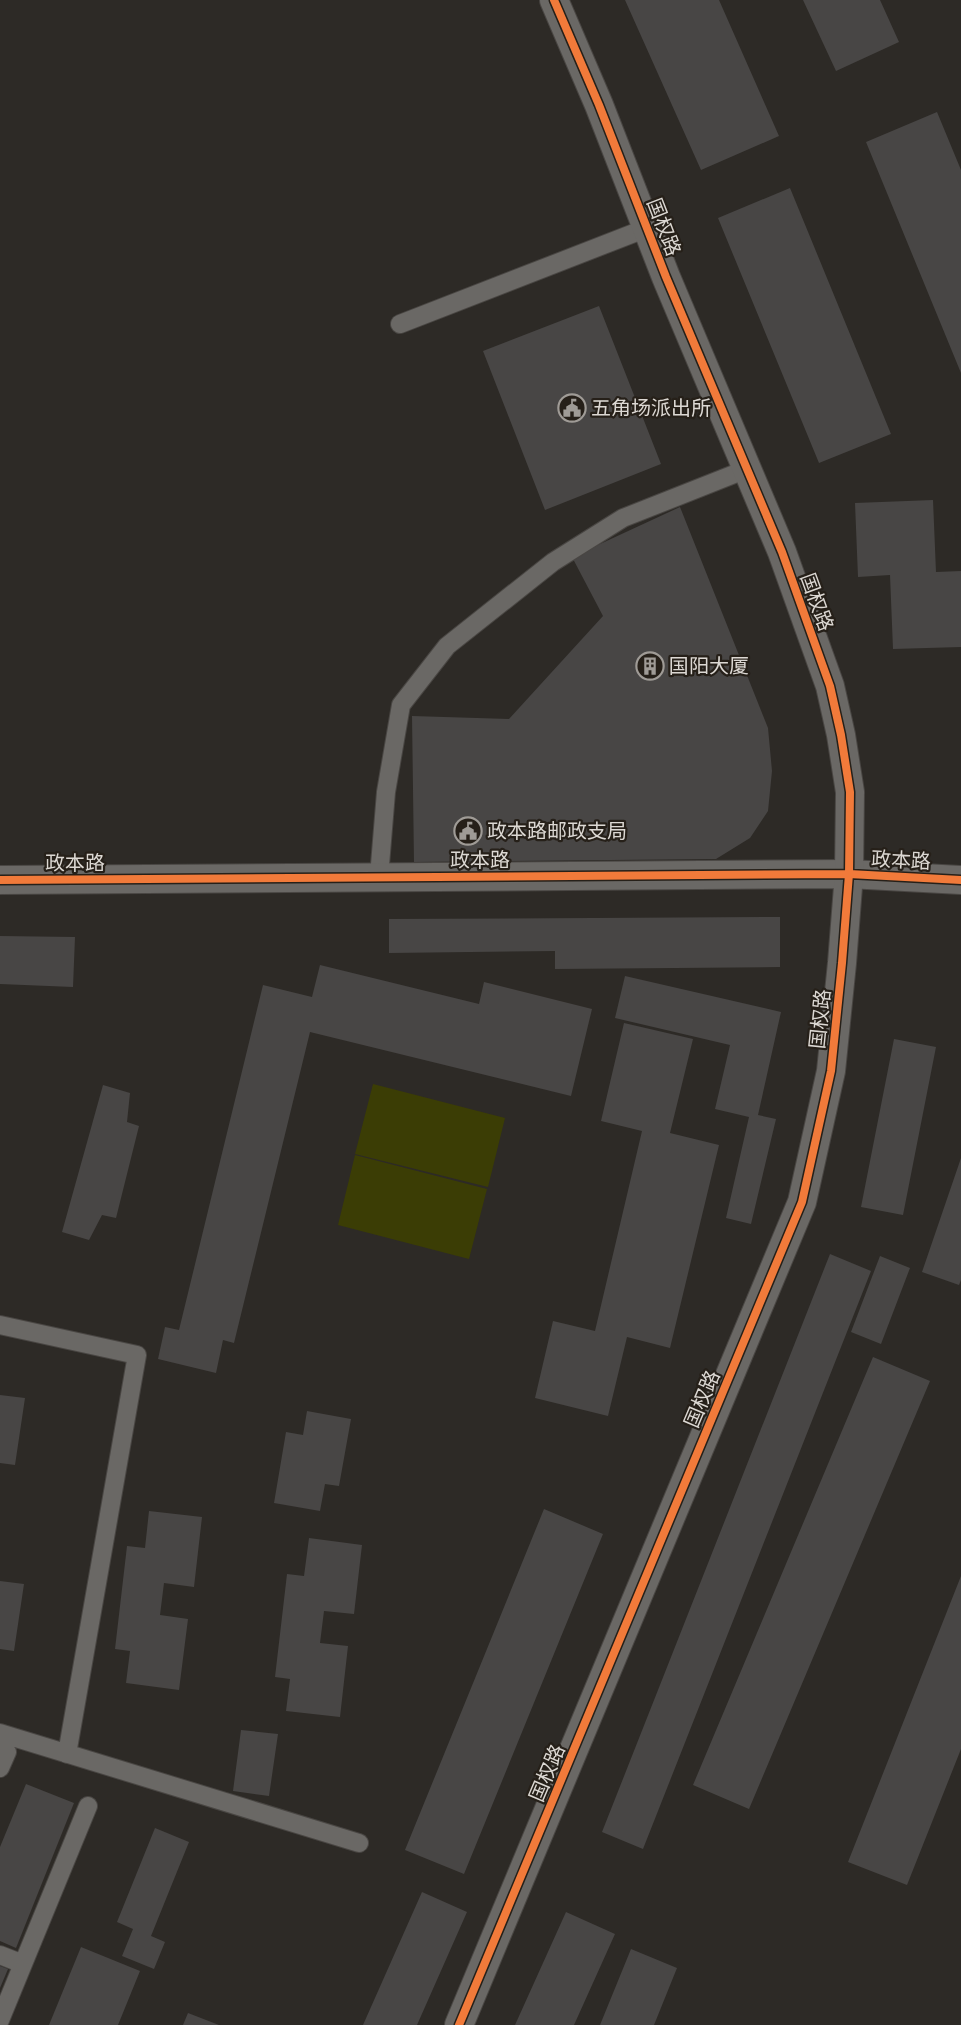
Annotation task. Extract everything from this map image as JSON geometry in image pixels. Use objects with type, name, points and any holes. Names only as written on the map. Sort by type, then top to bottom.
[{"type":"street","name":"国权路","points":[[459,2025],[802,1202],[830,1071],[849,874],[850,792],[841,735],[830,686],[782,552],[554,0]]},
{"type":"street","name":"政本路","points":[[0,880],[849,874],[961,880]]},
{"type":"lane","points":[[400,324],[647,228]]},
{"type":"lane","points":[[379,877],[386,792],[401,705],[447,646],[553,562],[623,518],[748,470]]},
{"type":"lane","points":[[0,1325],[137,1355],[67,1754]]},
{"type":"lane","points":[[0,1733],[359,1843]]},
{"type":"lane","points":[[0,1749],[7,1752],[0,1768]]},
{"type":"lane","points":[[0,2020],[88,1806]]},
{"type":"lane","points":[[0,1955],[23,1964]]},
{"type":"shaded area","points":[[373,1084],[505,1118],[488,1187],[355,1154]]},
{"type":"shaded area","points":[[355,1155],[487,1189],[469,1259],[338,1225]]},
{"type":"building","points":[[625,0],[719,0],[779,136],[701,170]]},
{"type":"building","points":[[803,0],[880,0],[899,42],[836,71]]},
{"type":"building","points":[[937,112],[961,170],[961,373],[866,142]]},
{"type":"building","points":[[790,188],[891,434],[819,463],[718,218]]},
{"type":"building","name":"五角场派出所","points":[[599,306],[661,464],[545,510],[483,351]]},
{"type":"building","points":[[933,500],[936,572],[961,571],[961,647],[893,649],[890,575],[858,577],[855,503]]},
{"type":"building","name":"国阳大厦","points":[[680,507],[768,728],[772,771],[768,811],[750,838],[716,859],[414,862],[412,716],[509,719],[603,616],[572,557]]},
{"type":"building","points":[[780,917],[780,967],[555,969],[555,951],[389,953],[389,919]]},
{"type":"building","points":[[0,936],[75,937],[73,987],[0,984]]},
{"type":"building","points":[[320,965],[479,1004],[484,982],[592,1009],[571,1096],[310,1032],[234,1343],[223,1340],[216,1373],[158,1359],[165,1327],[179,1330],[263,985],[312,997]]},
{"type":"building","points":[[625,976],[781,1012],[758,1115],[776,1119],[751,1224],[726,1218],[749,1117],[715,1109],[730,1045],[615,1018]]},
{"type":"building","points":[[624,1023],[693,1039],[670,1133],[719,1145],[670,1348],[627,1337],[608,1416],[535,1398],[553,1321],[595,1331],[642,1131],[601,1121]]},
{"type":"building","points":[[894,1039],[936,1047],[903,1215],[861,1207]]},
{"type":"building","points":[[103,1085],[130,1093],[127,1122],[139,1126],[116,1218],[102,1215],[89,1240],[62,1232]]},
{"type":"building","points":[[961,1158],[961,1280],[959,1285],[922,1272]]},
{"type":"building","points":[[830,1254],[871,1271],[643,1849],[602,1832]]},
{"type":"building","points":[[880,1256],[910,1268],[881,1344],[851,1332]]},
{"type":"building","points":[[873,1357],[930,1381],[749,1809],[693,1785]]},
{"type":"building","points":[[0,1395],[25,1398],[15,1465],[0,1463]]},
{"type":"building","points":[[307,1411],[351,1419],[339,1486],[325,1484],[320,1511],[274,1503],[286,1432],[303,1435]]},
{"type":"building","points":[[544,1509],[603,1534],[464,1874],[405,1850]]},
{"type":"building","points":[[149,1511],[202,1517],[194,1587],[164,1583],[160,1615],[188,1619],[179,1690],[126,1683],[130,1651],[115,1649],[127,1546],[145,1548]]},
{"type":"building","points":[[309,1538],[362,1545],[354,1614],[324,1611],[320,1643],[348,1646],[340,1717],[286,1711],[290,1679],[275,1677],[287,1574],[304,1576]]},
{"type":"building","points":[[961,1576],[961,1749],[907,1885],[848,1862]]},
{"type":"building","points":[[0,1581],[24,1584],[14,1651],[0,1649]]},
{"type":"building","points":[[241,1730],[278,1734],[269,1796],[233,1791]]},
{"type":"building","points":[[26,1784],[74,1803],[16,1948],[0,1941],[0,1847]]},
{"type":"building","points":[[155,1828],[189,1842],[151,1936],[165,1942],[154,1969],[122,1956],[133,1929],[117,1922]]},
{"type":"building","points":[[422,1892],[467,1912],[417,2025],[363,2025]]},
{"type":"building","points":[[566,1912],[615,1934],[574,2025],[515,2025]]},
{"type":"building","points":[[81,1947],[140,1971],[118,2025],[49,2025]]},
{"type":"building","points":[[631,1949],[677,1968],[654,2025],[600,2025]]},
{"type":"building","points":[[0,1966],[8,1969],[0,1988]]},
{"type":"building","points":[[188,2013],[219,2025],[183,2025]]},
{"type":"cycle path","points":[[459,2025],[802,1202],[831,1071],[849,874],[850,792],[841,735],[830,686],[782,552],[666,277],[599,105],[554,0]]},
{"type":"cycle path","points":[[0,880],[849,874],[961,880]]},
{"type":"place","name":"五角场派出所","points":[[572,408]]},
{"type":"place","name":"国阳大厦","points":[[650,666]]},
{"type":"place","name":"政本路邮政支局","points":[[468,831]]}]
